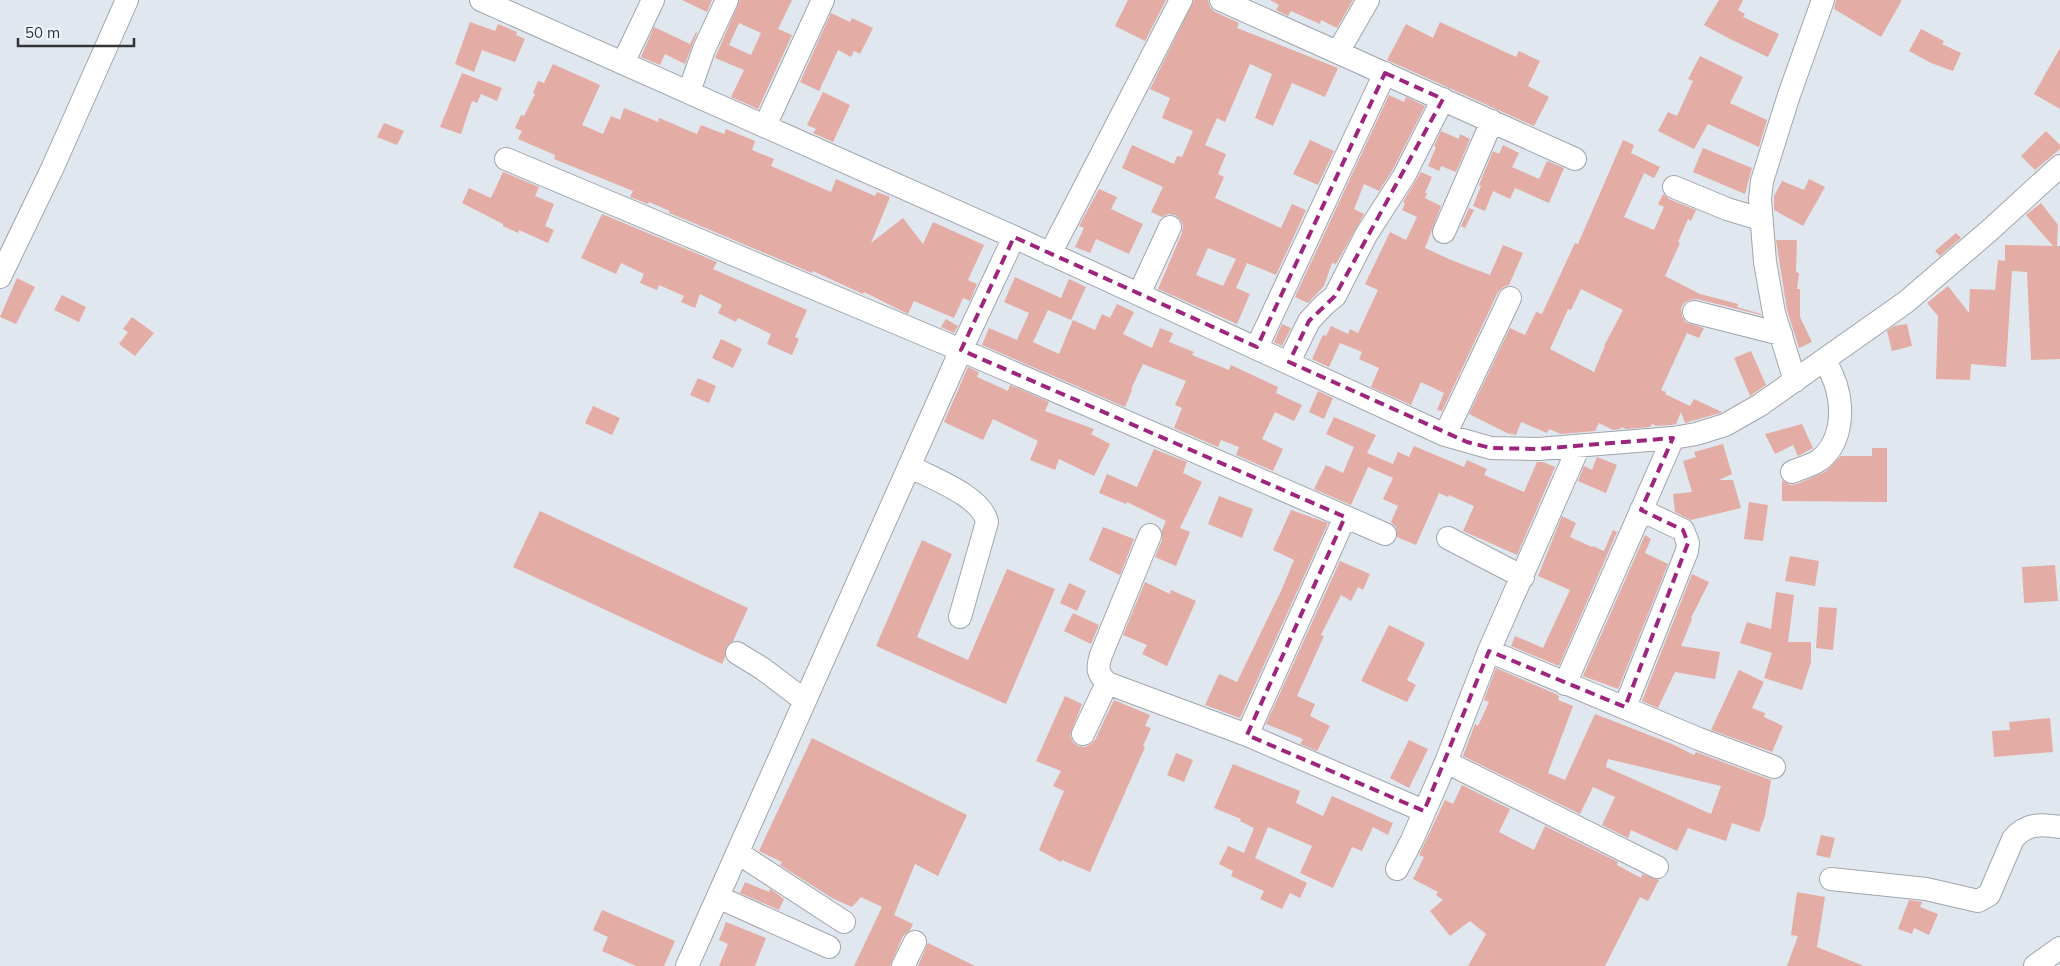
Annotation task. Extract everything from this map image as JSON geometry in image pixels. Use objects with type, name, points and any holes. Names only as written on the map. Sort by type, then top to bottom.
[{"type":"street","points":[[0,277],[52,169],[127,0]]},
{"type":"street","points":[[481,0],[1014,237],[1445,435],[1492,448],[1531,449],[1673,438],[1696,434],[1725,425],[1760,405],[1906,302],[2059,168]]},
{"type":"street","points":[[623,63],[653,0]]},
{"type":"street","points":[[689,92],[704,49],[727,0]]},
{"type":"street","points":[[765,126],[823,0]]},
{"type":"street","points":[[1050,254],[1181,0]]},
{"type":"street","points":[[1221,0],[1575,159]]},
{"type":"street","points":[[1338,52],[1368,0]]},
{"type":"street","points":[[1795,381],[1774,313],[1764,262],[1760,199],[1762,181],[1789,95],[1823,0]]},
{"type":"street","points":[[1257,347],[1386,73]]},
{"type":"street","points":[[1289,362],[1309,321],[1324,304],[1335,296],[1366,235],[1404,176],[1443,99]]},
{"type":"street","points":[[1444,232],[1492,121]]},
{"type":"street","points":[[506,159],[961,350],[1385,534]]},
{"type":"street","points":[[1674,187],[1727,210],[1760,219]]},
{"type":"street","points":[[1139,294],[1170,227]]},
{"type":"street","points":[[687,966],[738,853],[782,770],[804,700],[961,350],[1014,237]]},
{"type":"street","points":[[1445,435],[1510,298]]},
{"type":"street","points":[[1694,312],[1781,334]]},
{"type":"street","points":[[1792,472],[1816,462],[1825,455],[1839,428],[1841,418],[1837,389],[1825,360]]},
{"type":"street","points":[[1566,684],[1673,438]]},
{"type":"street","points":[[1397,869],[1412,840],[1446,762],[1489,651],[1523,577],[1578,446]]},
{"type":"street","points":[[909,466],[975,502],[986,515],[987,522],[960,617]]},
{"type":"street","points":[[1625,707],[1687,551],[1688,543],[1683,530],[1641,510]]},
{"type":"street","points":[[1247,736],[1345,517]]},
{"type":"street","points":[[1150,535],[1098,664],[1099,674],[1107,683],[1247,736],[1424,811]]},
{"type":"street","points":[[1448,538],[1523,577]]},
{"type":"street","points":[[1489,651],[1699,739],[1774,768]]},
{"type":"street","points":[[737,653],[763,669],[804,700]]},
{"type":"street","points":[[1083,734],[1107,683]]},
{"type":"street","points":[[1446,762],[1656,866]]},
{"type":"street","points":[[1831,879],[1926,889],[1978,900],[1989,895],[2013,839],[2018,832],[2032,825],[2060,827]]},
{"type":"street","points":[[738,853],[844,922]]},
{"type":"street","points":[[718,897],[829,947]]},
{"type":"street","points":[[903,966],[915,942]]},
{"type":"street","points":[[2036,966],[2060,948]]},
{"type":"highlighted area","points":[[1385,73],[1443,99],[1335,296],[1309,321],[1289,362],[1467,442],[1491,448],[1538,449],[1673,438],[1641,510],[1683,530],[1688,543],[1625,707],[1489,651],[1424,811],[1247,735],[1345,517],[961,350],[1014,237],[1257,347]]},
{"type":"building","points":[[682,0],[712,0],[707,12]]},
{"type":"building","points":[[740,0],[792,0],[778,29],[792,35],[758,109],[731,97],[744,70],[715,58]],"holes":[[[739,23],[761,33],[751,55],[729,45]]]},
{"type":"building","points":[[1128,0],[1166,0],[1145,41],[1115,26]]},
{"type":"building","points":[[1194,0],[1208,0],[1210,7],[1215,12],[1239,23],[1237,28],[1338,68],[1325,97],[1292,83],[1273,126],[1255,118],[1272,74],[1250,64],[1225,122],[1217,118],[1205,145],[1226,154],[1218,174],[1224,177],[1215,198],[1281,228],[1292,204],[1306,210],[1276,275],[1247,263],[1236,288],[1250,294],[1237,324],[1158,289],[1182,233],[1183,225],[1175,215],[1168,214],[1162,217],[1151,212],[1163,187],[1122,168],[1132,145],[1174,164],[1177,156],[1182,157],[1193,131],[1162,118],[1170,98],[1150,89]],"holes":[[[1208,248],[1236,259],[1223,286],[1196,275]]]},
{"type":"building","points":[[1270,0],[1353,0],[1337,28],[1321,20],[1320,24],[1291,11],[1288,16],[1276,10],[1279,5]]},
{"type":"building","points":[[1719,0],[1743,0],[1738,10],[1745,14],[1743,17],[1779,34],[1768,57],[1704,25]]},
{"type":"building","points":[[1836,0],[1902,0],[1881,37],[1834,9]]},
{"type":"building","points":[[831,13],[850,22],[852,18],[873,28],[860,54],[854,51],[851,57],[838,50],[819,91],[800,82]]},
{"type":"building","points":[[470,22],[495,31],[498,24],[517,32],[516,35],[525,39],[515,62],[482,50],[474,72],[455,64]]},
{"type":"building","points":[[1440,22],[1516,57],[1519,51],[1540,61],[1528,86],[1549,97],[1534,126],[1387,60],[1406,24],[1433,38]]},
{"type":"building","points":[[654,27],[690,44],[697,33],[685,64],[665,54],[660,65],[641,57]]},
{"type":"building","points":[[1921,29],[1944,41],[1942,44],[1961,53],[1953,71],[1931,63],[1909,51]]},
{"type":"building","points":[[2060,48],[2060,109],[2034,94]]},
{"type":"building","points":[[1700,56],[1743,77],[1730,103],[1767,120],[1759,147],[1708,124],[1694,149],[1658,131],[1668,112],[1677,116],[1693,81],[1688,79]]},
{"type":"building","points":[[553,64],[600,85],[582,125],[603,134],[611,116],[620,120],[624,108],[658,122],[659,118],[697,134],[701,125],[724,134],[726,129],[755,141],[752,150],[774,159],[771,166],[831,192],[836,179],[875,196],[877,192],[890,197],[871,243],[903,218],[923,244],[933,222],[984,245],[968,280],[977,284],[970,301],[963,298],[954,318],[914,301],[908,314],[864,292],[863,294],[813,271],[812,273],[669,213],[670,211],[649,202],[648,204],[630,197],[633,191],[554,159],[555,155],[518,139],[522,131],[515,128],[521,115],[524,116],[535,94],[533,93],[538,81],[544,83]]},
{"type":"building","points":[[462,73],[502,88],[497,101],[481,94],[477,103],[472,101],[461,134],[440,127]]},
{"type":"building","points":[[823,92],[850,105],[833,142],[813,133],[816,129],[807,125]]},
{"type":"building","points":[[1389,95],[1404,102],[1406,97],[1425,106],[1393,169],[1379,191],[1364,184],[1354,209],[1364,214],[1336,264],[1332,263],[1324,286],[1308,303],[1295,297]]},
{"type":"building","points":[[384,123],[404,131],[397,145],[377,137]]},
{"type":"building","points":[[1441,131],[1459,139],[1460,134],[1470,139],[1456,172],[1441,166],[1439,171],[1428,166]]},
{"type":"building","points":[[2046,131],[2060,145],[2060,149],[2035,170],[2021,156]]},
{"type":"building","points":[[1310,140],[1334,151],[1318,185],[1293,174]]},
{"type":"building","points":[[1623,140],[1634,145],[1631,153],[1660,167],[1654,178],[1644,173],[1624,217],[1654,230],[1664,207],[1658,204],[1663,194],[1669,199],[1696,210],[1691,221],[1688,219],[1678,242],[1680,243],[1665,276],[1700,294],[1738,304],[1737,307],[1761,314],[1697,299],[1684,303],[1681,308],[1685,322],[1704,328],[1699,338],[1687,333],[1661,390],[1666,392],[1665,394],[1690,406],[1694,399],[1722,412],[1685,423],[1681,412],[1676,424],[1671,425],[1657,426],[1652,424],[1650,427],[1626,429],[1622,427],[1613,430],[1599,423],[1595,431],[1561,434],[1549,429],[1547,433],[1521,422],[1516,435],[1507,433],[1469,414],[1510,328],[1525,335],[1536,312],[1542,314],[1575,243],[1578,244]],"holes":[[[1581,289],[1623,310],[1604,346],[1594,372],[1550,349],[1568,309],[1571,310]]]},
{"type":"building","points":[[1503,145],[1519,153],[1512,167],[1539,179],[1547,161],[1564,168],[1549,203],[1515,188],[1510,199],[1493,191],[1485,211],[1473,206],[1481,186],[1479,185],[1493,151],[1499,154]]},
{"type":"building","points":[[1703,148],[1752,168],[1745,194],[1693,172]]},
{"type":"building","points":[[503,172],[539,187],[535,196],[554,204],[545,226],[554,230],[548,243],[519,230],[518,233],[462,203],[469,188],[491,198]]},
{"type":"building","points":[[1421,172],[1432,177],[1425,193],[1427,193],[1425,198],[1441,206],[1425,248],[1490,275],[1503,245],[1523,253],[1509,285],[1503,287],[1498,292],[1442,411],[1437,410],[1444,393],[1421,382],[1411,405],[1371,387],[1379,368],[1359,359],[1362,352],[1340,343],[1329,367],[1312,359],[1323,335],[1326,336],[1331,326],[1348,334],[1350,329],[1358,333],[1378,290],[1365,284],[1390,232],[1406,240],[1417,217],[1402,210],[1405,203],[1403,202]]},
{"type":"building","points":[[1809,179],[1825,187],[1803,226],[1774,210],[1774,196],[1782,181],[1804,190]]},
{"type":"building","points":[[1099,189],[1117,197],[1111,209],[1143,224],[1129,254],[1096,239],[1090,253],[1075,247],[1084,228],[1079,226]]},
{"type":"building","points":[[2041,203],[2058,225],[2057,246],[2060,246],[2060,359],[2031,360],[2027,272],[2012,271],[2006,367],[1971,364],[1970,380],[1936,379],[1938,316],[1927,303],[1948,286],[1969,313],[1970,289],[1995,290],[1998,260],[2005,261],[2005,245],[2053,246],[2026,215]]},
{"type":"building","points":[[1469,208],[1474,210],[1465,228],[1461,226]]},
{"type":"building","points":[[602,214],[717,262],[713,269],[807,310],[795,337],[799,339],[792,355],[767,344],[771,334],[738,318],[736,322],[718,313],[722,305],[700,294],[695,308],[681,302],[684,296],[659,285],[657,290],[640,283],[644,274],[621,263],[616,274],[581,258]]},
{"type":"building","points":[[1956,233],[1961,238],[1940,256],[1935,251]]},
{"type":"building","points":[[1776,240],[1797,240],[1796,272],[1799,273],[1797,289],[1800,289],[1800,317],[1812,342],[1799,348],[1787,310]]},
{"type":"building","points":[[1015,277],[1061,298],[1069,279],[1086,287],[1071,320],[1048,310],[1033,342],[1059,354],[1073,320],[1095,330],[1102,314],[1110,318],[1117,304],[1134,312],[1123,334],[1152,348],[1160,328],[1173,333],[1169,342],[1194,352],[1192,355],[1229,370],[1231,365],[1278,387],[1276,393],[1302,405],[1294,421],[1275,412],[1262,439],[1283,449],[1273,471],[1236,455],[1239,447],[1221,440],[1218,447],[1174,428],[1182,408],[1175,405],[1186,381],[1143,364],[1125,407],[982,345],[989,328],[1017,340],[1029,313],[1004,302]]},
{"type":"building","points":[[17,278],[35,287],[16,324],[0,317]]},
{"type":"building","points":[[62,295],[86,307],[79,322],[54,310]]},
{"type":"building","points":[[132,317],[154,333],[135,356],[119,344],[128,332],[123,329]]},
{"type":"building","points":[[946,319],[958,326],[954,333],[941,327]]},
{"type":"building","points":[[1282,324],[1291,328],[1282,346],[1274,342]]},
{"type":"building","points":[[1907,324],[1912,346],[1892,351],[1887,331],[1894,326]]},
{"type":"building","points":[[721,339],[742,349],[733,368],[712,358]]},
{"type":"building","points":[[1751,351],[1766,385],[1750,396],[1734,358]]},
{"type":"building","points":[[968,367],[979,372],[977,377],[1008,391],[1010,385],[1049,402],[1045,411],[1094,429],[1091,434],[1110,444],[1094,476],[1059,459],[1055,470],[1030,460],[1038,441],[993,419],[983,440],[944,422]]},
{"type":"building","points":[[698,378],[716,386],[709,403],[690,395]]},
{"type":"building","points":[[1318,391],[1333,398],[1324,419],[1309,412]]},
{"type":"building","points":[[593,406],[620,418],[612,435],[585,423]]},
{"type":"building","points":[[1334,417],[1376,435],[1367,453],[1393,464],[1398,452],[1409,457],[1414,446],[1464,467],[1467,460],[1487,469],[1484,475],[1524,492],[1537,462],[1543,462],[1555,467],[1517,555],[1463,531],[1474,506],[1449,495],[1448,497],[1439,493],[1416,545],[1397,537],[1396,527],[1391,522],[1398,506],[1383,499],[1393,478],[1368,467],[1351,505],[1314,489],[1326,465],[1343,473],[1354,447],[1326,434]]},
{"type":"building","points":[[1802,424],[1813,448],[1798,456],[1793,445],[1775,454],[1765,434]]},
{"type":"building","points":[[1723,444],[1732,474],[1719,480],[1733,480],[1741,508],[1691,520],[1675,512],[1673,494],[1692,492],[1683,461],[1696,457],[1694,452]]},
{"type":"building","points":[[1872,448],[1887,448],[1887,502],[1782,501],[1782,480],[1790,485],[1797,484],[1825,472],[1841,456],[1872,456]]},
{"type":"building","points":[[1154,449],[1187,462],[1183,473],[1202,482],[1180,528],[1190,532],[1176,566],[1155,557],[1162,540],[1162,530],[1166,521],[1127,502],[1126,504],[1099,493],[1107,474],[1137,487]]},
{"type":"building","points":[[1597,457],[1617,465],[1606,493],[1578,481],[1584,466],[1592,470]]},
{"type":"building","points":[[1219,496],[1253,509],[1242,538],[1208,524]]},
{"type":"building","points":[[1749,502],[1768,505],[1763,541],[1744,539]]},
{"type":"building","points":[[1291,510],[1328,523],[1240,718],[1205,705],[1219,674],[1237,682],[1281,591],[1294,560],[1273,550]]},
{"type":"building","points":[[540,511],[748,608],[733,641],[726,647],[722,664],[513,567]]},
{"type":"building","points":[[1562,516],[1576,523],[1570,537],[1604,551],[1613,530],[1617,532],[1559,666],[1511,646],[1515,636],[1543,648],[1570,590],[1538,576]]},
{"type":"building","points":[[1103,527],[1134,539],[1120,575],[1089,560]]},
{"type":"building","points":[[1645,535],[1651,539],[1645,553],[1668,564],[1618,689],[1583,676]]},
{"type":"building","points":[[922,540],[952,554],[917,637],[968,660],[1007,569],[1055,589],[1006,704],[876,646]]},
{"type":"building","points":[[1790,556],[1819,561],[1815,586],[1785,581]]},
{"type":"building","points":[[1340,561],[1370,574],[1363,590],[1358,587],[1351,601],[1341,595],[1321,635],[1324,636],[1297,696],[1315,704],[1310,716],[1330,726],[1317,751],[1300,744],[1303,739],[1266,724]]},
{"type":"building","points":[[2055,565],[2058,601],[2024,603],[2022,567]]},
{"type":"building","points":[[1692,574],[1709,582],[1691,618],[1681,646],[1720,652],[1715,679],[1675,672],[1658,708],[1642,701]]},
{"type":"building","points":[[1145,582],[1170,594],[1171,590],[1196,601],[1167,666],[1142,654],[1147,645],[1123,635]]},
{"type":"building","points":[[1069,583],[1086,591],[1077,611],[1060,603]]},
{"type":"building","points":[[1776,592],[1794,595],[1788,642],[1811,642],[1811,662],[1802,690],[1764,678],[1772,653],[1740,643],[1747,622],[1771,629]]},
{"type":"building","points":[[1819,607],[1837,608],[1833,650],[1816,648]]},
{"type":"building","points":[[1073,613],[1099,625],[1091,644],[1064,631]]},
{"type":"building","points":[[1389,625],[1425,643],[1407,680],[1416,685],[1407,702],[1361,681]]},
{"type":"building","points":[[1496,668],[1556,694],[1559,696],[1558,700],[1573,706],[1548,773],[1565,780],[1595,714],[1672,744],[1694,755],[1696,752],[1771,780],[1765,816],[1759,832],[1732,823],[1726,841],[1688,828],[1677,851],[1631,830],[1628,838],[1602,825],[1615,797],[1593,787],[1580,814],[1463,756],[1475,724],[1478,726],[1489,702],[1484,700]],"holes":[[[1608,759],[1721,786],[1711,814],[1606,767]]]},
{"type":"building","points":[[1739,670],[1764,682],[1752,708],[1765,713],[1764,717],[1783,726],[1772,752],[1711,730]]},
{"type":"building","points":[[1065,696],[1082,704],[1070,735],[1073,742],[1078,746],[1085,747],[1095,740],[1114,700],[1150,715],[1145,726],[1151,728],[1143,746],[1145,747],[1090,872],[1062,860],[1061,862],[1039,850],[1064,791],[1053,786],[1061,771],[1036,761]]},
{"type":"building","points":[[2050,718],[2053,752],[1994,757],[1992,731],[2010,730],[2009,722]]},
{"type":"building","points":[[812,738],[967,815],[938,876],[915,864],[894,915],[913,924],[910,930],[903,936],[890,966],[854,966],[882,907],[861,897],[852,907],[832,898],[780,865],[782,862],[759,851]]},
{"type":"building","points":[[1409,740],[1428,749],[1409,788],[1390,778]]},
{"type":"building","points":[[1176,753],[1193,760],[1184,782],[1167,775]]},
{"type":"building","points":[[1233,764],[1300,791],[1296,803],[1323,816],[1332,796],[1393,823],[1388,835],[1373,827],[1362,851],[1352,847],[1333,888],[1300,873],[1312,846],[1268,827],[1255,858],[1307,883],[1300,898],[1290,893],[1282,909],[1260,899],[1264,891],[1231,876],[1233,871],[1219,864],[1228,846],[1244,853],[1254,828],[1240,821],[1241,819],[1214,808]]},
{"type":"building","points":[[1462,785],[1510,809],[1499,832],[1534,850],[1545,826],[1618,862],[1617,865],[1641,878],[1642,874],[1659,880],[1648,901],[1640,897],[1605,966],[1468,966],[1486,934],[1470,921],[1450,936],[1430,911],[1443,900],[1436,895],[1438,892],[1413,879],[1424,857],[1419,855],[1445,800],[1453,804]]},
{"type":"building","points":[[1821,835],[1835,838],[1830,858],[1816,855]]},
{"type":"building","points":[[745,882],[769,892],[770,889],[784,899],[779,910],[740,893]]},
{"type":"building","points":[[1797,892],[1825,897],[1817,947],[1864,966],[1787,966],[1798,936],[1791,935]]},
{"type":"building","points":[[1909,900],[1922,902],[1920,907],[1938,914],[1929,935],[1914,928],[1912,934],[1898,929]]},
{"type":"building","points":[[602,910],[675,941],[664,966],[636,966],[602,951],[608,937],[593,930]]},
{"type":"building","points":[[726,922],[766,938],[755,966],[719,966],[728,944],[719,940]]},
{"type":"building","points":[[928,943],[975,966],[918,966]]}]
